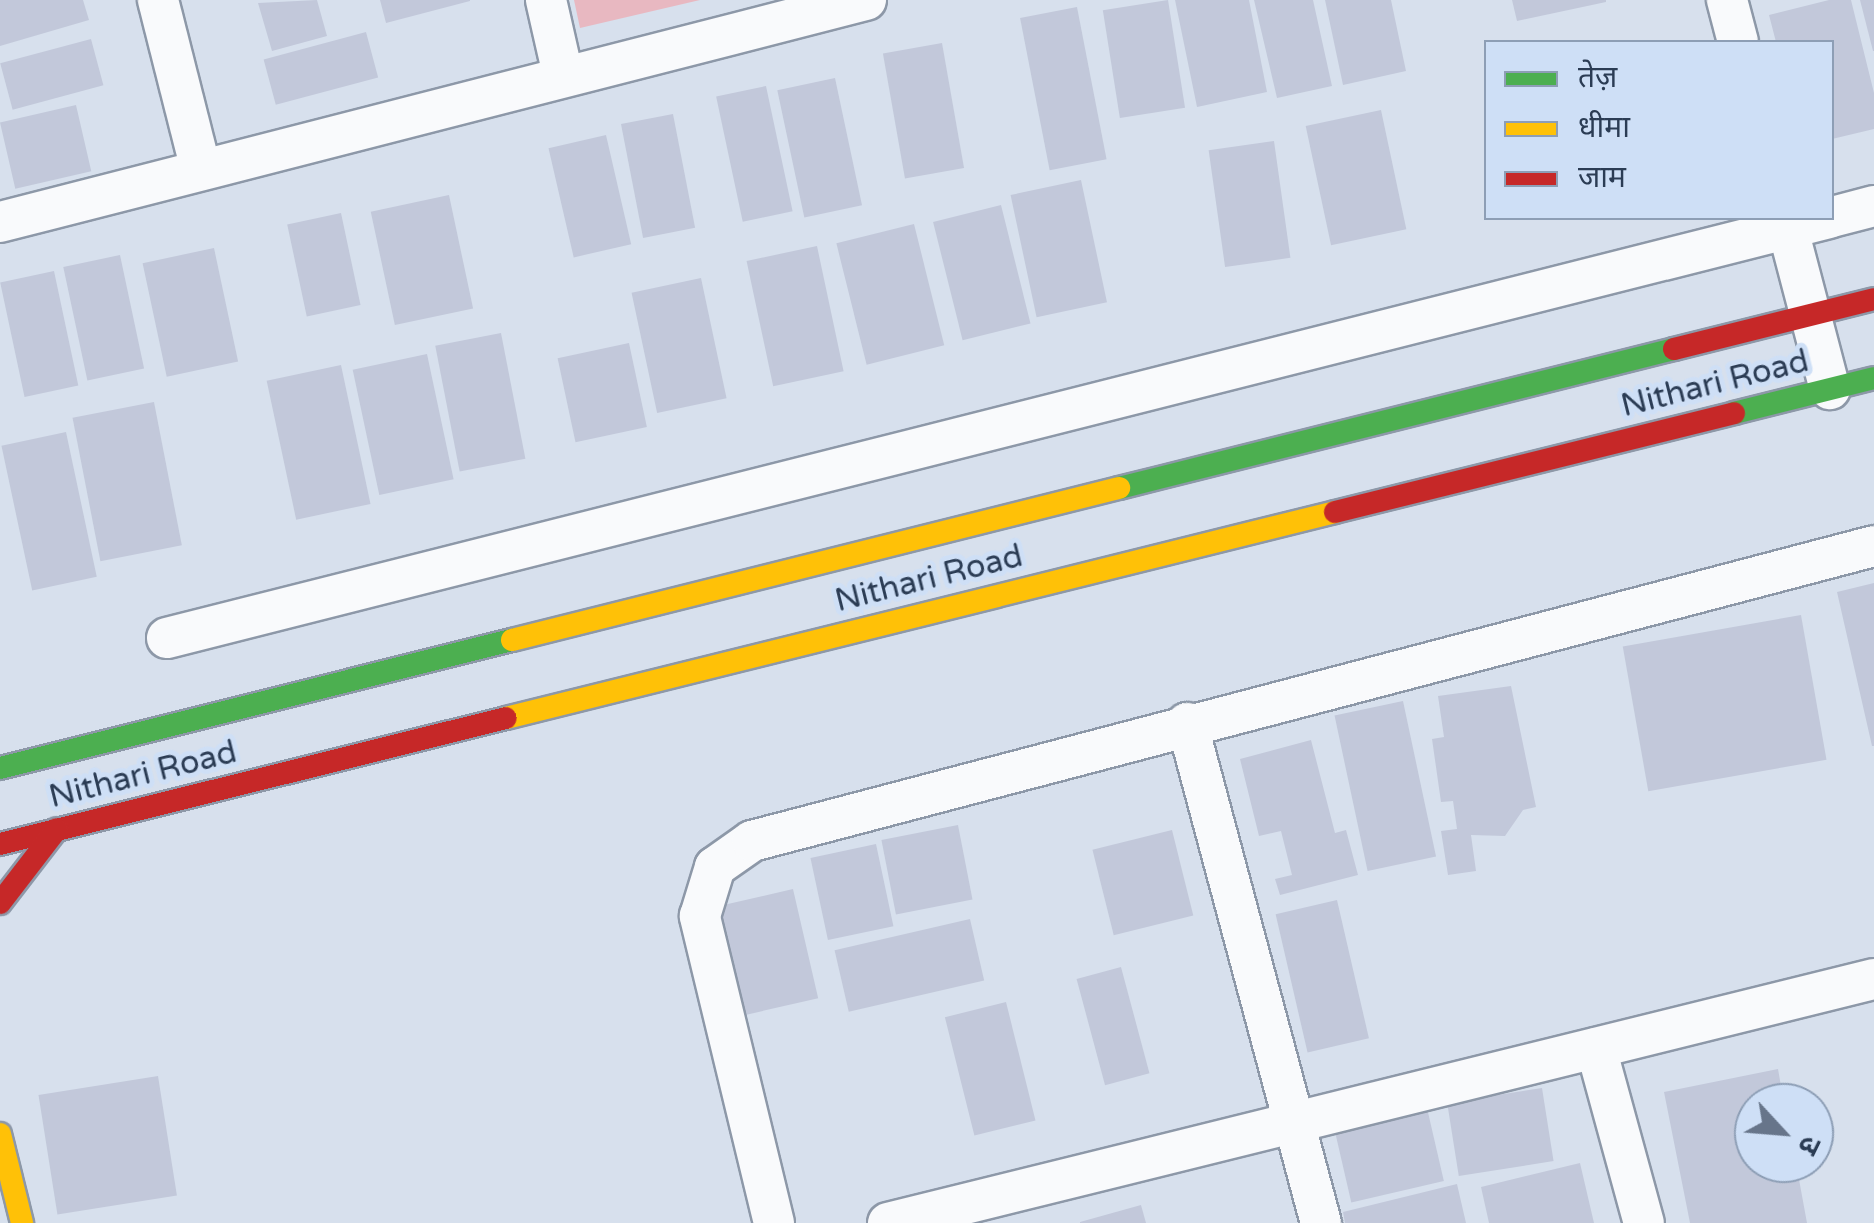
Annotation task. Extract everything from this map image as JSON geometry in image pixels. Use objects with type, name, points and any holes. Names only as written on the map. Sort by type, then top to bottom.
[{"type":"street","points":[[158,0],[200,166]]},
{"type":"street","points":[[546,0],[563,75]]},
{"type":"street","points":[[0,222],[200,166],[866,0]]},
{"type":"street","points":[[1727,0],[1737,40]]},
{"type":"street","points":[[1834,216],[1874,206]]},
{"type":"street","points":[[167,638],[1786,223],[1830,389]]},
{"type":"street","name":"Nithari Road","points":[[0,768],[1874,299]]},
{"type":"street","name":"Nithari Road","points":[[0,844],[1874,378]]},
{"type":"street","points":[[774,1223],[700,916],[715,867],[752,841],[1187,723],[1874,546]]},
{"type":"street","points":[[1187,723],[1321,1223]]},
{"type":"street","points":[[13,739],[38,760]]},
{"type":"street","points":[[0,903],[57,829]]},
{"type":"street","points":[[888,1223],[1018,1208],[1294,1124],[1874,979]]},
{"type":"street","points":[[1596,1048],[1644,1223]]},
{"type":"street","points":[[0,1134],[22,1223]]},
{"type":"shaded area","points":[[574,0],[700,0],[580,28]]},
{"type":"building","points":[[0,0],[83,0],[89,20],[0,46]]},
{"type":"building","points":[[317,0],[327,36],[272,51],[258,3]]},
{"type":"building","points":[[380,0],[470,0],[470,1],[386,23]]},
{"type":"building","points":[[1168,0],[1185,108],[1120,118],[1103,10]]},
{"type":"building","points":[[1175,0],[1249,0],[1267,92],[1197,107]]},
{"type":"building","points":[[1254,0],[1313,0],[1332,86],[1277,98]]},
{"type":"building","points":[[1325,0],[1391,0],[1406,71],[1343,85]]},
{"type":"building","points":[[1512,0],[1606,0],[1606,2],[1517,21]]},
{"type":"building","points":[[1829,0],[1851,0],[1874,93],[1874,129],[1834,139],[1834,40],[1775,40],[1769,15]]},
{"type":"building","points":[[1860,0],[1874,0],[1874,51],[1873,51]]},
{"type":"building","points":[[1077,7],[1107,159],[1050,170],[1020,18]]},
{"type":"building","points":[[366,32],[378,77],[276,105],[264,59]]},
{"type":"building","points":[[91,39],[103,85],[13,110],[0,63]]},
{"type":"building","points":[[942,43],[964,168],[905,178],[883,53]]},
{"type":"building","points":[[835,78],[862,205],[804,217],[777,90]]},
{"type":"building","points":[[766,86],[793,211],[743,222],[716,97]]},
{"type":"building","points":[[76,105],[91,171],[15,189],[0,123]]},
{"type":"building","points":[[1381,110],[1406,229],[1331,245],[1306,126]]},
{"type":"building","points":[[673,114],[695,228],[643,238],[621,124]]},
{"type":"building","points":[[606,135],[631,244],[574,257],[549,148]]},
{"type":"building","points":[[1274,141],[1290,258],[1225,267],[1209,150]]},
{"type":"building","points":[[1081,180],[1107,302],[1037,317],[1011,195]]},
{"type":"building","points":[[449,195],[473,308],[395,325],[371,212]]},
{"type":"building","points":[[1001,205],[1031,323],[963,340],[933,222]]},
{"type":"building","points":[[341,213],[361,305],[307,316],[287,224]]},
{"type":"building","points":[[914,224],[944,345],[867,365],[836,243]]},
{"type":"building","points":[[817,246],[844,371],[773,386],[747,261]]},
{"type":"building","points":[[214,248],[238,361],[167,377],[143,263]]},
{"type":"building","points":[[120,255],[144,368],[87,381],[63,267]]},
{"type":"building","points":[[54,271],[78,385],[25,397],[0,282]]},
{"type":"building","points":[[701,278],[727,398],[657,413],[632,293]]},
{"type":"building","points":[[501,333],[525,459],[460,471],[435,346]]},
{"type":"building","points":[[629,343],[647,427],[575,442],[558,358]]},
{"type":"building","points":[[427,354],[454,479],[379,495],[353,370]]},
{"type":"building","points":[[341,365],[371,504],[296,520],[267,381]]},
{"type":"building","points":[[154,402],[182,545],[100,561],[73,418]]},
{"type":"building","points":[[66,432],[97,577],[32,590],[1,446]]},
{"type":"building","points":[[1874,583],[1874,746],[1872,746],[1837,592]]},
{"type":"building","points":[[1801,615],[1827,760],[1648,791],[1623,646]]},
{"type":"building","points":[[1511,686],[1536,807],[1523,810],[1505,836],[1471,835],[1476,871],[1448,875],[1441,831],[1457,829],[1453,801],[1441,802],[1432,739],[1444,737],[1438,696]]},
{"type":"building","points":[[1403,701],[1436,857],[1368,871],[1335,716]]},
{"type":"building","points":[[1311,740],[1335,833],[1346,830],[1358,875],[1280,895],[1275,879],[1292,875],[1281,831],[1259,836],[1240,759]]},
{"type":"building","points":[[958,825],[973,900],[896,914],[881,840]]},
{"type":"building","points":[[1172,830],[1193,915],[1114,935],[1092,850]]},
{"type":"building","points":[[876,844],[893,926],[828,940],[810,858]]},
{"type":"building","points":[[793,889],[818,998],[734,1017],[709,908]]},
{"type":"building","points":[[1337,900],[1369,1038],[1308,1053],[1276,914]]},
{"type":"building","points":[[970,919],[984,980],[849,1012],[835,950]]},
{"type":"building","points":[[1121,967],[1149,1073],[1105,1085],[1077,979]]},
{"type":"building","points":[[1006,1002],[1036,1120],[974,1136],[945,1017]]},
{"type":"building","points":[[1778,1069],[1780,1083],[1734,1083],[1734,1183],[1800,1183],[1807,1223],[1690,1223],[1664,1092]]},
{"type":"building","points":[[158,1076],[177,1196],[57,1214],[38,1095]]},
{"type":"building","points":[[1542,1088],[1554,1161],[1459,1176],[1447,1103]]},
{"type":"building","points":[[1427,1108],[1444,1181],[1351,1202],[1334,1129]]},
{"type":"building","points":[[1580,1163],[1594,1223],[1489,1223],[1481,1187]]},
{"type":"building","points":[[1457,1184],[1466,1223],[1345,1223],[1343,1212]]},
{"type":"building","points":[[1141,1205],[1146,1223],[1080,1223],[1080,1222]]},
{"type":"traffic: fast","points":[[1119,488],[1674,349]]},
{"type":"traffic: fast","points":[[1734,413],[1874,378]]},
{"type":"traffic: fast","points":[[0,768],[512,640]]},
{"type":"traffic: slow","points":[[512,640],[1119,488]]},
{"type":"traffic: slow","points":[[506,718],[1335,512]]},
{"type":"traffic: slow","points":[[0,1134],[22,1223]]},
{"type":"traffic: jam","points":[[1674,349],[1874,299]]},
{"type":"traffic: jam","points":[[1335,512],[1734,413]]},
{"type":"traffic: jam","points":[[0,844],[506,718]]},
{"type":"traffic: jam","points":[[0,903],[57,829]]}]
